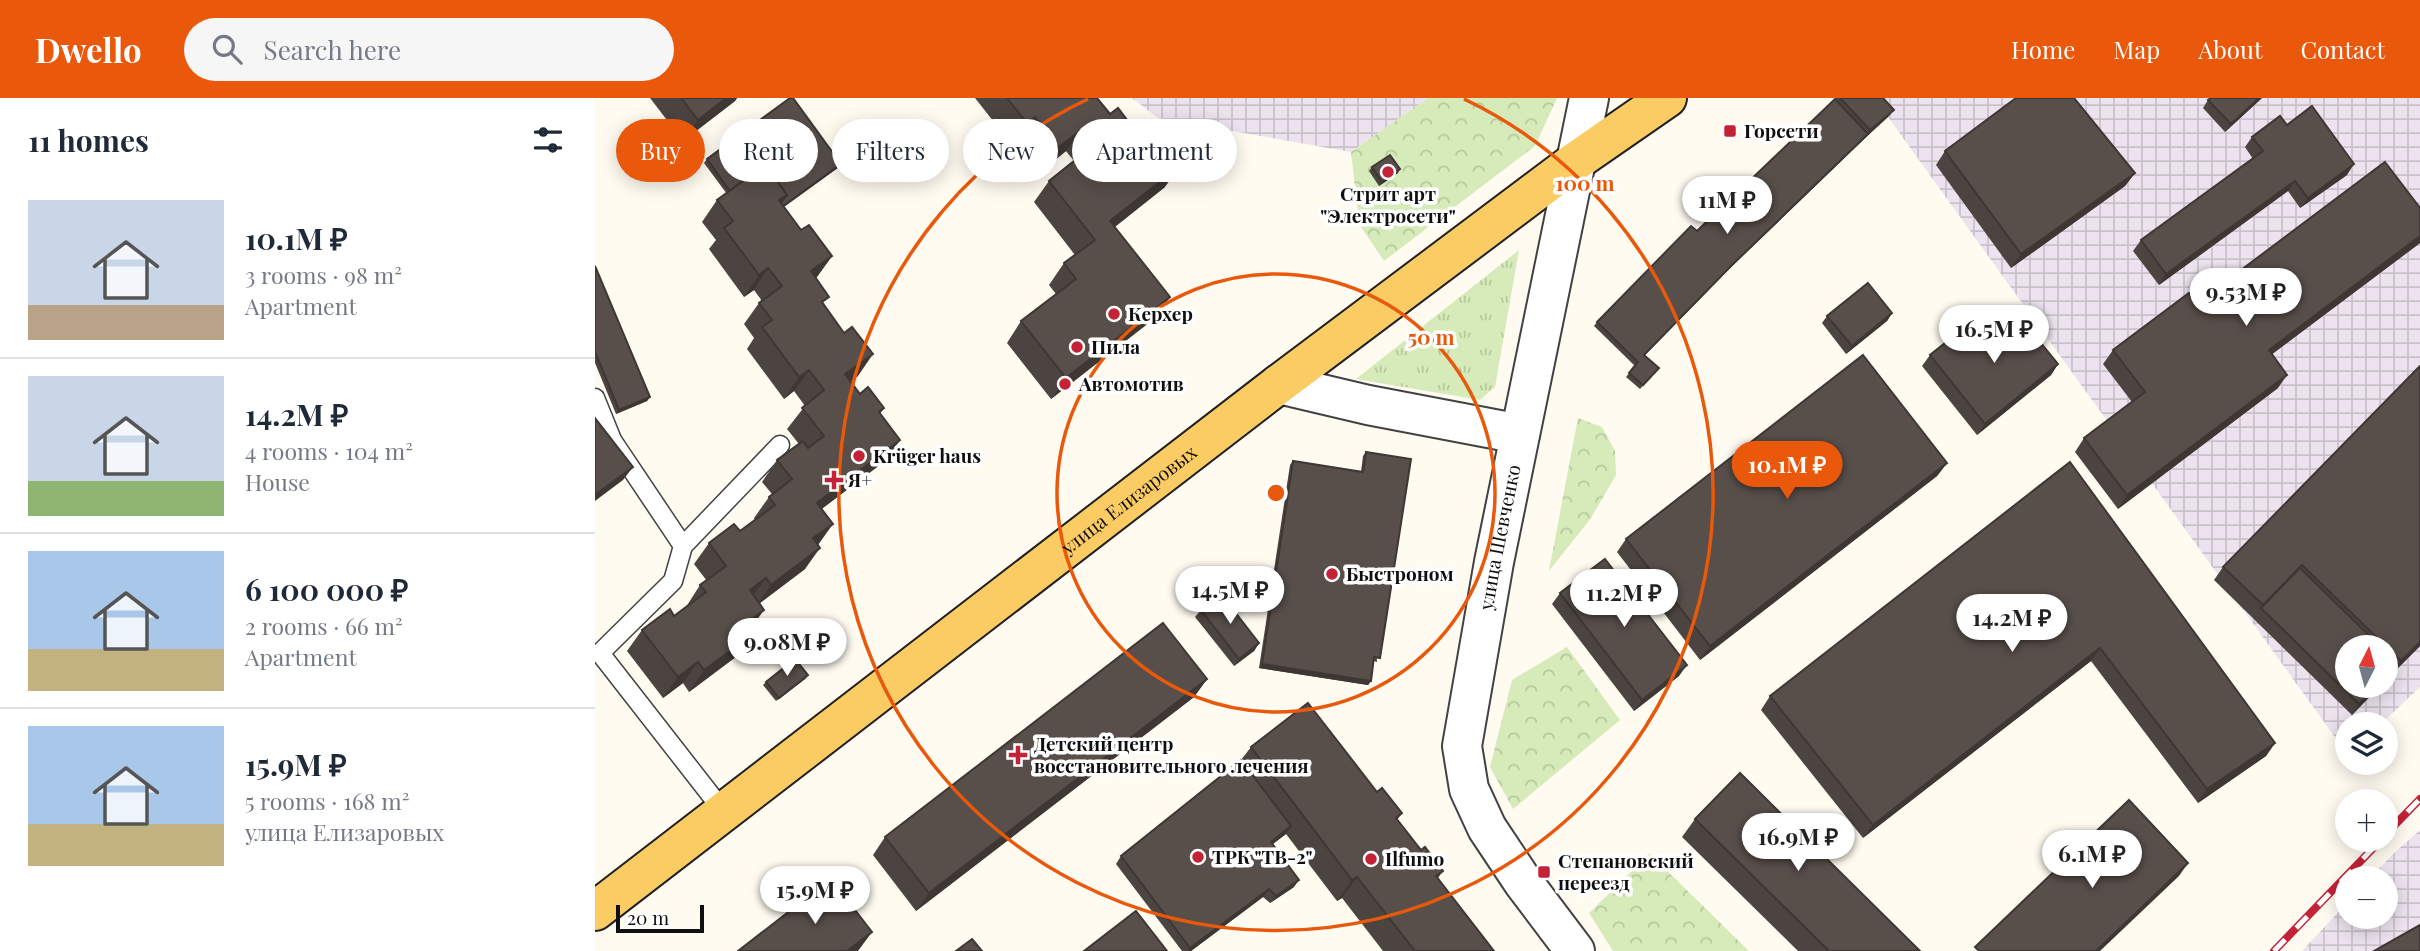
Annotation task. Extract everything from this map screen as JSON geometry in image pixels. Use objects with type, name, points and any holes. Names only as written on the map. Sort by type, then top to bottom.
[{"type":"main road","name":"улица Елизаровых","points":[[595,911],[1279,384],[1576,161],[1667,98]]},
{"type":"street","name":"улица Шевченко","points":[[1575,951],[1487,828],[1469,789],[1462,746],[1494,562],[1589,98]]},
{"type":"street","points":[[1279,384],[1368,405],[1520,434]]},
{"type":"lane","points":[[595,398],[612,440],[683,546]]},
{"type":"lane","points":[[724,812],[600,653],[673,581],[683,546],[780,445]]},
{"type":"shaded area","points":[[1132,98],[1428,98],[1351,152],[1237,132],[1237,119],[1158,118]]},
{"type":"shaded area","points":[[1871,98],[2420,98],[2420,687],[2394,712],[2335,712],[2335,737],[1888,117]]},
{"type":"shaded area","points":[[2420,830],[2420,951],[2302,951],[2335,916],[2335,929],[2398,929],[2398,866],[2382,866]]},
{"type":"green space","points":[[1428,98],[1557,98],[1535,146],[1384,261],[1359,224],[1351,152]]},
{"type":"green space","points":[[1519,250],[1495,387],[1480,400],[1356,379]]},
{"type":"green space","points":[[1578,418],[1602,427],[1615,451],[1616,475],[1591,518],[1549,571]]},
{"type":"green space","points":[[1567,647],[1620,720],[1513,809],[1490,767],[1512,680]]},
{"type":"green space","points":[[1650,853],[1749,951],[1613,951],[1589,913]]},
{"type":"building","points":[[681,98],[726,98],[699,119]]},
{"type":"building","points":[[793,98],[808,119],[761,119]]},
{"type":"building","points":[[1007,98],[1097,98],[1110,114],[1118,108],[1126,119],[1072,119],[1072,137],[1059,147],[1058,119],[1024,119]]},
{"type":"building","points":[[1840,98],[1883,98],[1894,110],[1870,130]]},
{"type":"building","points":[[2016,98],[2074,98],[2135,173],[2021,254],[1945,151]]},
{"type":"building","points":[[2259,98],[2231,124],[2208,100]]},
{"type":"building","points":[[1835,99],[1868,134],[1732,265],[1644,355],[1659,368],[1643,385],[1629,373],[1638,362],[1597,322],[1691,226],[1697,231]]},
{"type":"building","points":[[2312,106],[2354,164],[2308,198],[2295,181],[2166,274],[2141,240],[2263,151],[2252,137],[2280,116],[2287,125]]},
{"type":"building","points":[[818,132],[832,152],[832,171],[818,181]]},
{"type":"building","points":[[719,150],[719,176],[707,159]]},
{"type":"building","points":[[1390,155],[1400,169],[1382,182],[1372,167]]},
{"type":"building","points":[[2385,162],[2420,208],[2420,236],[2269,350],[2287,375],[2127,495],[2084,438],[2145,392],[2113,350],[2189,293],[2197,303]]},
{"type":"building","points":[[1072,163],[1072,182],[1160,182],[1110,221],[1170,297],[1066,378],[1021,321],[1076,279],[1064,263],[1095,240],[1050,182],[1058,182],[1058,174]]},
{"type":"building","points":[[724,182],[742,182],[730,191]]},
{"type":"building","points":[[742,182],[777,182],[787,195],[779,200],[784,207],[801,230],[809,225],[832,256],[811,271],[829,297],[822,302],[844,333],[852,327],[873,354],[845,374],[860,394],[868,387],[884,408],[879,412],[900,440],[817,503],[833,524],[813,538],[820,548],[771,585],[766,578],[750,590],[764,610],[744,625],[752,635],[704,670],[698,662],[678,677],[642,630],[670,609],[674,616],[706,592],[700,585],[726,566],[709,543],[734,524],[740,531],[775,505],[769,497],[792,479],[777,460],[803,441],[808,448],[824,436],[802,408],[824,390],[809,370],[799,377],[762,327],[772,320],[759,303],[782,286],[768,268],[759,275],[724,228],[733,221],[717,200]]},
{"type":"building","points":[[777,182],[816,182],[783,206],[781,203],[787,195]]},
{"type":"building","points":[[595,266],[650,397],[619,410],[595,352]]},
{"type":"building","points":[[1868,283],[1892,313],[1852,346],[1827,316]]},
{"type":"building","points":[[2019,316],[2058,364],[1985,424],[1930,355],[1974,320],[1990,340]]},
{"type":"building","points":[[1863,355],[1947,463],[1710,646],[1626,539]]},
{"type":"building","points":[[2420,366],[2420,642],[2401,661],[2398,658],[2398,635],[2374,635],[2302,565],[2263,605],[2223,567]]},
{"type":"building","points":[[595,418],[633,467],[595,495]]},
{"type":"building","name":"Быстроном","points":[[1366,452],[1411,459],[1380,658],[1374,657],[1371,681],[1262,664],[1293,461],[1363,472]]},
{"type":"building","points":[[2070,462],[2275,743],[2207,789],[2100,648],[1873,825],[1770,696]]},
{"type":"building","points":[[1605,559],[1687,665],[1642,700],[1560,593]]},
{"type":"building","points":[[2300,568],[2369,635],[2335,635],[2335,680],[2261,608]]},
{"type":"building","points":[[1221,594],[1259,643],[1239,659],[1201,610]]},
{"type":"building","points":[[1163,623],[1207,679],[929,893],[885,837]]},
{"type":"building","points":[[795,659],[808,675],[779,698],[766,682]]},
{"type":"building","points":[[2353,698],[2365,698],[2359,704]]},
{"type":"building","points":[[1308,703],[1377,792],[1382,788],[1402,813],[1396,818],[1421,850],[1425,847],[1443,871],[1436,876],[1494,951],[1415,951],[1357,877],[1352,880],[1251,747]]},
{"type":"building","name":"ТРК \"ТВ-2\"","points":[[1241,760],[1291,826],[1271,842],[1299,880],[1276,896],[1269,889],[1190,948],[1121,856]]},
{"type":"building","points":[[1740,773],[1920,951],[1829,951],[1695,819]]},
{"type":"building","points":[[2129,800],[2188,863],[2096,951],[1979,951],[1975,947]]},
{"type":"building","points":[[831,879],[872,932],[847,951],[738,951]]},
{"type":"building","points":[[1136,911],[1167,951],[1084,951]]},
{"type":"building","points":[[2420,925],[2420,951],[2374,951]]},
{"type":"building","points":[[972,939],[982,951],[956,951]]},
{"type":"railway","points":[[2398,822],[2420,799]]},
{"type":"railway","points":[[2274,951],[2369,852]]},
{"type":"place","name":"Горсети","points":[[1730,131]]},
{"type":"place","name":"Стрит арт \"Электросети\"","points":[[1388,172]]},
{"type":"place","name":"Керхер","points":[[1114,314]]},
{"type":"place","name":"Пила","points":[[1077,347]]},
{"type":"place","name":"Автомотив","points":[[1065,384]]},
{"type":"place","name":"Krüger haus","points":[[859,456]]},
{"type":"place","name":"Я+","points":[[834,480]]},
{"type":"place","name":"Быстроном","points":[[1332,574]]},
{"type":"place","name":"Детский центр восстановительного лечения","points":[[1018,755]]},
{"type":"place","name":"ТРК \"ТВ-2\"","points":[[1198,857]]},
{"type":"place","name":"Ilfumo","points":[[1371,859]]},
{"type":"place","name":"Степановский переезд","points":[[1544,872]]}]
